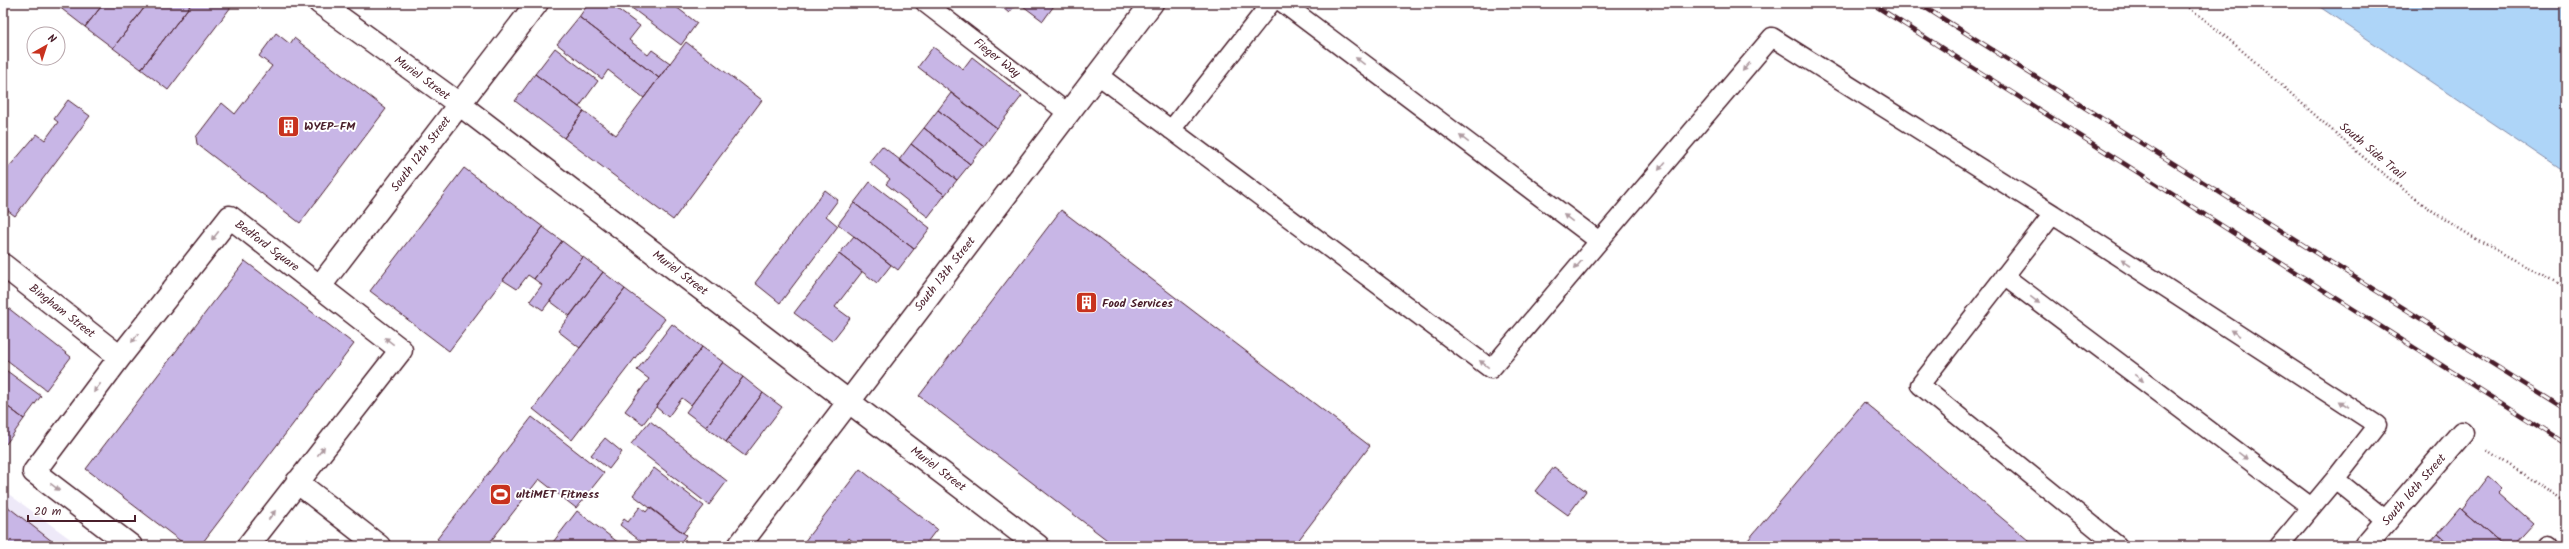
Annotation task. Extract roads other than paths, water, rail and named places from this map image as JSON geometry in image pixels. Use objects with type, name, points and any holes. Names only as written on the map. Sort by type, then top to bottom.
[{"type":"street","name":"Muriel Street","points":[[320,3],[459,104],[847,402],[1038,546]]},
{"type":"street","name":"South 12th Street","points":[[320,286],[538,3]]},
{"type":"street","name":"South 13th Street","points":[[739,546],[847,402],[1069,114],[1152,3]]},
{"type":"street","name":"Bedford Square","points":[[125,544],[34,472],[120,357],[230,218],[401,350],[248,546]]},
{"type":"street","name":"Bingham Street","points":[[3,265],[120,357]]},
{"type":"street","name":"South 16th Street","points":[[2365,546],[2462,433]]},
{"type":"street","points":[[297,482],[379,546]]},
{"type":"lane","name":"Fieger Way","points":[[925,3],[1069,114]]},
{"type":"lane","points":[[1170,130],[1271,3]]},
{"type":"lane","points":[[1284,3],[1599,241]]},
{"type":"lane","points":[[1098,75],[1491,369],[1772,37],[2053,214],[2376,425],[2279,546]]},
{"type":"lane","points":[[2053,214],[1920,385],[2118,546]]},
{"type":"lane","points":[[2004,276],[2311,507]]},
{"type":"lane","points":[[2334,479],[2387,521]]},
{"type":"water","points":[[2314,3],[2566,3],[2566,173]]},
{"type":"railway","points":[[1871,3],[2566,444]]},
{"type":"railway","points":[[1918,3],[2566,410]]},
{"type":"place","name":"WYEP-FM","points":[[289,126]]},
{"type":"place","name":"Food Services","points":[[1086,303]]},
{"type":"place","name":"ultiMET Fitness","points":[[500,494]]}]
